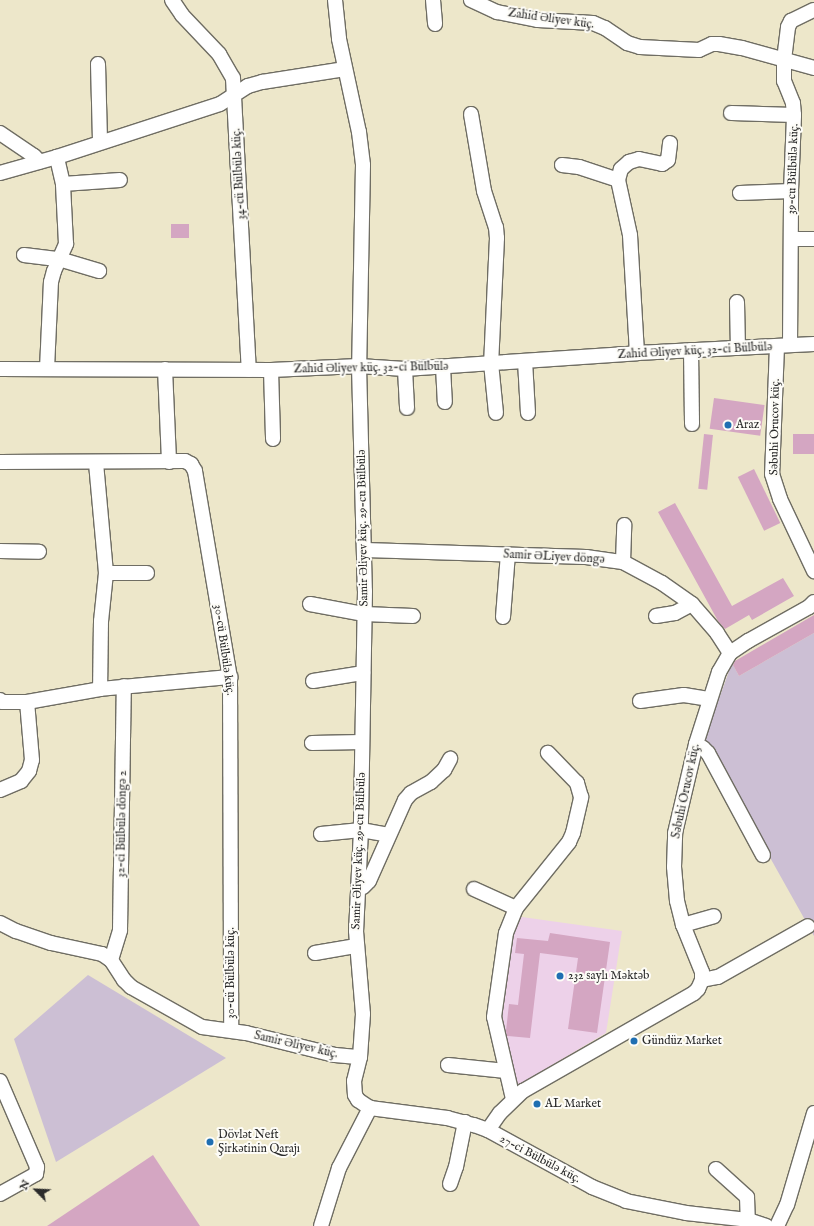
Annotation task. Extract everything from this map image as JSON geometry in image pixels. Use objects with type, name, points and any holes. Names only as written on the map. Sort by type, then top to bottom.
[{"type":"street","name":"34-cü Bülbülə küç.","points":[[172,0],[182,15],[219,54],[233,78],[249,370]]},
{"type":"street","name":"Samir Əliyev küç. 29-cu Bülbülə","points":[[335,0],[345,69],[359,132],[363,165],[359,366],[365,550],[361,830],[356,946],[363,1000],[363,1034],[360,1057]]},
{"type":"street","points":[[433,0],[435,24]]},
{"type":"street","name":"Zahid Əliyev küç.","points":[[472,0],[497,12],[538,20],[593,23],[605,28],[627,43],[640,47],[699,50],[712,44],[719,44],[742,48],[814,68]]},
{"type":"street","name":"39-cu Bülbülə küç.","points":[[784,346],[791,239],[794,116],[792,103],[784,81],[784,60],[788,26],[791,21],[814,10]]},
{"type":"street","points":[[98,64],[100,142]]},
{"type":"street","points":[[0,173],[57,157],[220,104],[248,86],[262,82],[345,69]]},
{"type":"street","points":[[731,113],[794,116]]},
{"type":"street","points":[[471,114],[484,191],[496,227],[497,238],[491,363],[496,414]]},
{"type":"street","points":[[0,133],[34,156],[40,162]]},
{"type":"street","points":[[637,354],[630,235],[618,180],[621,169],[628,162],[639,159],[662,164],[668,160],[670,143]]},
{"type":"street","points":[[47,369],[51,282],[66,244],[63,184],[57,157]]},
{"type":"street","points":[[562,165],[579,167],[618,180]]},
{"type":"street","points":[[63,184],[120,180]]},
{"type":"street","points":[[740,193],[791,191]]},
{"type":"street","points":[[791,239],[814,239]]},
{"type":"street","points":[[24,255],[59,259],[99,271]]},
{"type":"street","points":[[737,302],[738,348]]},
{"type":"street","name":"Zahid Əliyev küç. 32-ci Bülbülə","points":[[0,369],[270,370],[359,366],[406,369],[691,350],[814,344]]},
{"type":"street","name":"Səbuhi Orucov küç.","points":[[784,346],[772,474],[780,499],[814,571]]},
{"type":"street","points":[[691,350],[692,424]]},
{"type":"street","points":[[525,361],[528,412]]},
{"type":"street","points":[[443,367],[445,402]]},
{"type":"street","points":[[165,369],[169,462]]},
{"type":"street","points":[[406,369],[407,408]]},
{"type":"street","points":[[270,370],[273,439]]},
{"type":"street","name":"30-cü Bülbülə küç.","points":[[0,462],[185,462],[192,464],[195,470],[230,677],[231,1030]]},
{"type":"street","points":[[96,463],[106,573],[101,621],[100,689]]},
{"type":"street","points":[[623,562],[624,525]]},
{"type":"street","name":"Samir ƏLiyev döngə","points":[[365,550],[586,557],[623,562],[662,583],[692,604],[717,633],[730,653]]},
{"type":"street","points":[[0,552],[39,552]]},
{"type":"street","points":[[503,617],[508,554]]},
{"type":"street","points":[[106,573],[147,573]]},
{"type":"street","name":"Səbuhi Orucov küç.","points":[[702,980],[700,966],[683,925],[675,884],[674,845],[686,783],[696,744],[722,665],[730,653],[748,641],[809,607],[814,602]]},
{"type":"street","points":[[310,604],[364,614],[413,616]]},
{"type":"street","points":[[656,616],[675,613],[692,604]]},
{"type":"street","points":[[313,681],[363,673]]},
{"type":"street","points":[[0,700],[2,702],[28,702],[124,686],[230,677]]},
{"type":"street","name":"32-ci Bülbülə döngə 2","points":[[110,960],[120,930],[124,686]]},
{"type":"street","points":[[640,702],[684,696],[710,699]]},
{"type":"street","points":[[0,790],[21,781],[29,771],[32,760],[28,702]]},
{"type":"street","points":[[312,743],[362,742]]},
{"type":"street","points":[[696,744],[704,748],[708,753],[763,855]]},
{"type":"street","points":[[513,1099],[494,1017],[506,933],[516,908],[569,842],[573,832],[581,797],[577,783],[548,753]]},
{"type":"street","points":[[359,885],[363,887],[369,881],[405,800],[411,793],[436,778],[444,770],[450,758]]},
{"type":"street","points":[[321,834],[361,830],[389,835]]},
{"type":"street","points":[[474,889],[516,908]]},
{"type":"street","points":[[683,925],[714,916]]},
{"type":"street","name":"Samir Əliyev küç.","points":[[0,923],[51,943],[91,950],[110,960],[124,980],[131,987],[202,1027],[231,1030],[335,1055],[360,1057]]},
{"type":"street","points":[[488,1130],[513,1099],[523,1091],[694,993],[698,989],[702,980],[718,977],[808,926]]},
{"type":"street","points":[[315,953],[356,946]]},
{"type":"street","points":[[321,1226],[339,1168],[370,1108],[358,1100],[355,1095],[354,1081],[360,1057]]},
{"type":"street","points":[[448,1065],[506,1071]]},
{"type":"street","points":[[0,1080],[37,1167],[36,1174],[0,1194]]},
{"type":"street","name":"27-ci Bülbülə küç.","points":[[370,1108],[465,1122],[488,1130],[592,1187],[626,1201],[686,1213],[748,1220],[766,1226]]},
{"type":"street","points":[[777,1226],[787,1205],[814,1113]]},
{"type":"street","points":[[450,1184],[456,1166],[465,1122]]},
{"type":"street","points":[[716,1168],[747,1197],[748,1220]]},
{"type":"shaded area","points":[[814,633],[814,936],[704,740],[732,663],[739,676]]},
{"type":"shaded area","name":"232 saylı Məktəb","points":[[522,917],[622,931],[606,1033],[515,1087],[499,1022],[512,925]]},
{"type":"shaded area","points":[[88,975],[226,1058],[56,1162],[14,1039]]},
{"type":"building","points":[[171,224],[189,224],[189,238],[171,238]]},
{"type":"building","points":[[714,398],[765,405],[760,436],[710,429]]},
{"type":"building","points":[[704,434],[713,435],[707,490],[698,489]]},
{"type":"building","points":[[793,434],[814,434],[814,454],[793,454]]},
{"type":"building","points":[[754,469],[780,523],[764,531],[738,477]]},
{"type":"building","points":[[675,503],[732,606],[783,578],[794,596],[752,620],[749,615],[725,629],[718,621],[658,512]]},
{"type":"building","points":[[814,615],[814,633],[739,676],[733,665],[735,661]]},
{"type":"building","points":[[550,933],[610,942],[597,1033],[568,1029],[578,958],[540,953],[530,1038],[507,1036],[506,1031],[509,1004],[518,1005],[524,954],[515,953],[517,938],[548,941]]},
{"type":"building","points":[[153,1155],[200,1226],[47,1226]]},
{"type":"place","name":"Araz","points":[[728,425]]},
{"type":"place","name":"232 saylı Məktəb","points":[[560,976]]},
{"type":"place","name":"Gündüz Market","points":[[634,1041]]},
{"type":"place","name":"AL Market","points":[[537,1104]]},
{"type":"place","name":"Dövlət Neft Şirkətinin Qarajı","points":[[210,1142]]}]
